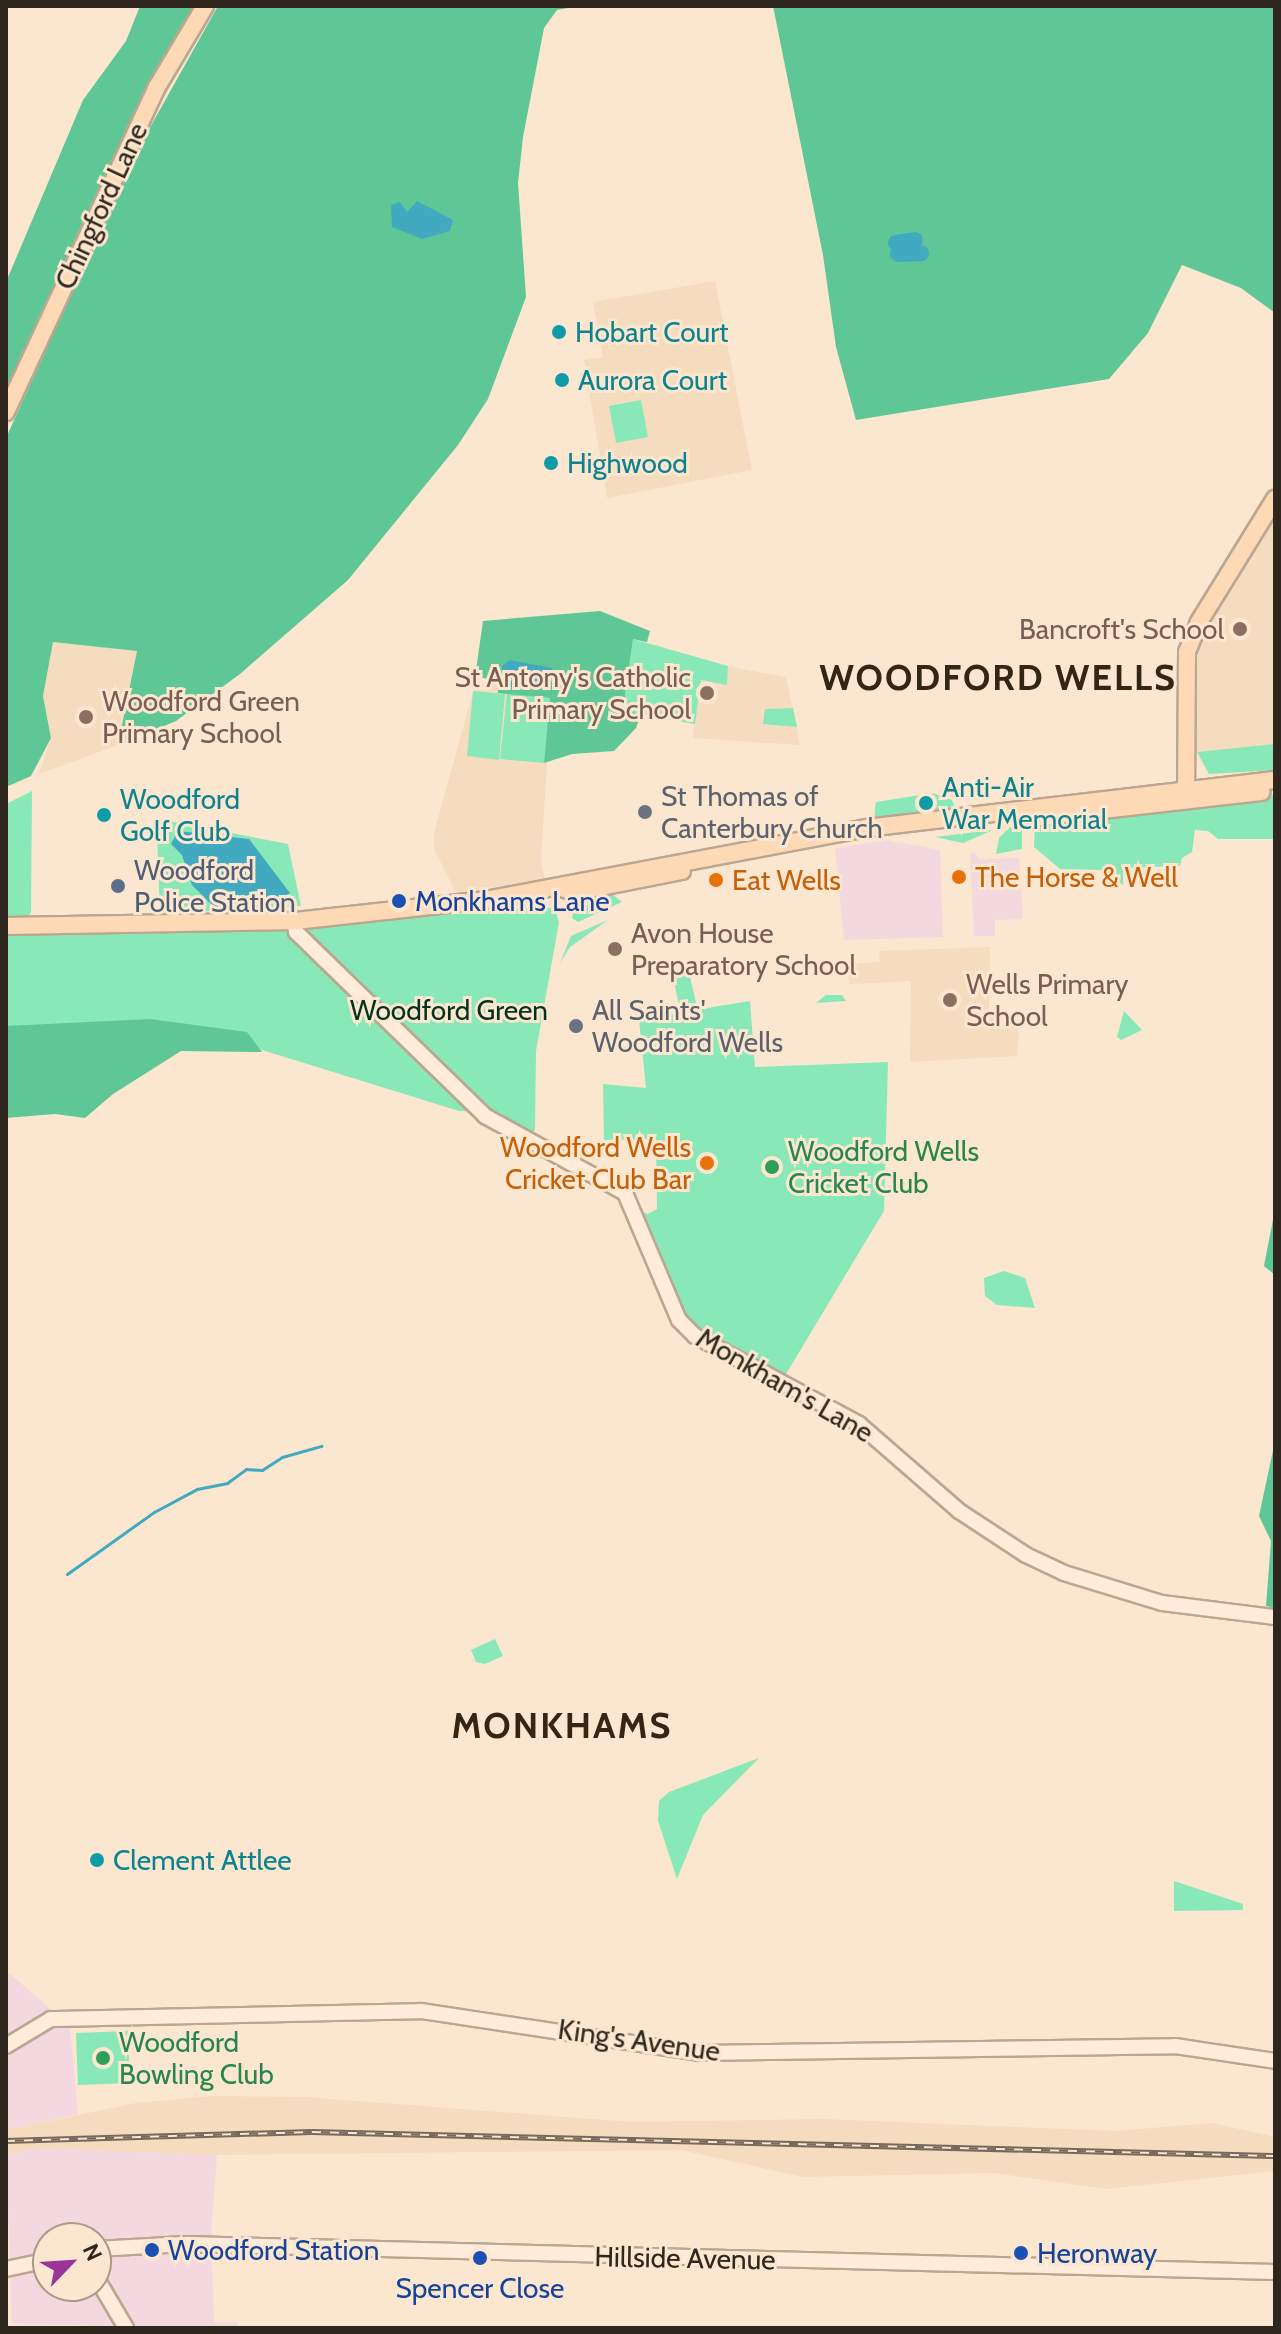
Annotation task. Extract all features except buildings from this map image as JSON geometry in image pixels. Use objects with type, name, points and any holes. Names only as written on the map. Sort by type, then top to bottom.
[{"type":"main road","name":"Chingford Lane","points":[[6,412],[157,87],[205,6]]},
{"type":"main road","points":[[1186,795],[1187,652],[1199,622],[1275,499]]},
{"type":"main road","points":[[1186,795],[1275,780]]},
{"type":"main road","points":[[6,926],[295,921],[563,889],[572,882],[838,833],[1186,795],[1275,790]]},
{"type":"street","name":"Monkham's Lane","points":[[295,921],[296,932],[485,1116],[625,1193],[679,1320],[695,1336],[871,1432],[959,1511],[1026,1555],[1064,1573],[1176,1607],[1275,1617]]},
{"type":"street","name":"King's Avenue","points":[[6,2046],[51,2019],[421,2011],[698,2053],[1175,2046],[1275,2061]]},
{"type":"street","name":"Hillside Avenue","points":[[112,2248],[185,2244],[1275,2272]]},
{"type":"street","points":[[6,2269],[32,2263]]},
{"type":"street","points":[[111,2302],[126,2328]]},
{"type":"shaded area","points":[[715,281],[752,470],[607,498],[584,360],[603,357],[593,302]]},
{"type":"shaded area","name":"Bancroft's School","points":[[1275,515],[1275,744],[1197,752],[1193,686],[1199,641]]},
{"type":"shaded area","name":"Woodford Green Primary School","points":[[53,642],[138,651],[118,745],[39,774],[51,738],[43,696]]},
{"type":"shaded area","name":"St Antony's Catholic Primary School","points":[[656,644],[690,659],[786,677],[800,745],[693,738],[694,724],[623,711]]},
{"type":"shaded area","points":[[476,681],[551,694],[541,862],[545,879],[456,893],[434,849],[434,833]]},
{"type":"shaded area","points":[[886,840],[940,850],[943,937],[844,940],[835,849]]},
{"type":"shaded area","points":[[974,852],[980,859],[1019,858],[1023,919],[995,920],[995,936],[974,936],[970,853]]},
{"type":"shaded area","name":"Wells Primary School","points":[[990,947],[989,1015],[1014,1018],[1019,1033],[1017,1056],[910,1062],[911,981],[849,984],[847,964],[880,962],[879,951]]},
{"type":"shaded area","points":[[10,1974],[70,2026],[78,2114],[11,2129],[6,2122],[6,1976]]},
{"type":"shaded area","points":[[211,2096],[305,2097],[631,2122],[822,2119],[1116,2131],[1212,2123],[1275,2137],[1275,2171],[1106,2189],[994,2173],[803,2177],[681,2150],[217,2155],[36,2148],[6,2155],[6,2122],[11,2129],[136,2103]]},
{"type":"shaded area","points":[[36,2148],[217,2155],[211,2236],[214,2322],[237,2322],[238,2328],[12,2324],[6,2155]]},
{"type":"green space","points":[[140,6],[197,6],[6,399],[6,282],[83,100],[126,41]]},
{"type":"green space","points":[[218,6],[580,6],[557,10],[544,28],[523,137],[518,183],[526,297],[488,399],[458,445],[348,580],[240,674],[176,721],[118,745],[137,651],[53,642],[43,696],[51,738],[31,776],[6,787],[6,438],[134,156]]},
{"type":"green space","points":[[773,6],[1275,6],[1275,313],[1241,288],[1182,265],[1148,333],[1109,379],[856,420],[836,347],[823,255]]},
{"type":"green space","points":[[641,400],[648,437],[616,443],[609,406]]},
{"type":"green space","points":[[600,611],[650,631],[647,642],[633,639],[623,710],[641,714],[636,728],[614,751],[572,754],[544,763],[550,698],[498,693],[498,680],[475,677],[483,621]]},
{"type":"green space","points":[[633,639],[728,666],[727,685],[701,680],[695,724],[623,711]]},
{"type":"green space","points":[[473,691],[505,694],[499,760],[467,756]]},
{"type":"green space","points":[[507,693],[551,698],[544,763],[500,759]]},
{"type":"green space","points":[[793,708],[797,727],[763,724],[765,709]]},
{"type":"green space","points":[[1275,744],[1275,770],[1209,774],[1197,752]]},
{"type":"green space","points":[[32,791],[31,913],[25,918],[6,918],[6,804]]},
{"type":"green space","points":[[933,793],[952,800],[956,810],[874,817],[876,802]]},
{"type":"green space","points":[[1275,795],[1275,839],[1218,839],[1208,831],[1195,830],[1192,852],[1182,858],[1180,866],[1123,868],[1123,885],[1101,870],[1060,869],[1034,847],[1035,824]]},
{"type":"green space","points":[[169,821],[288,844],[301,906],[160,914],[157,833]]},
{"type":"green space","points":[[1010,827],[1022,828],[1022,849],[996,854],[999,838]]},
{"type":"green space","points":[[993,830],[963,843],[935,837]]},
{"type":"green space","points":[[612,894],[622,902],[578,922],[572,918],[576,901]]},
{"type":"green space","name":"Woodford Green","points":[[543,906],[555,909],[559,922],[536,1051],[535,1130],[528,1135],[489,1112],[459,1111],[236,1042],[6,1042],[6,936],[280,930]]},
{"type":"green space","points":[[608,920],[570,947],[560,963],[571,936]]},
{"type":"green space","points":[[689,973],[697,1007],[680,1010],[673,977]]},
{"type":"green space","points":[[826,995],[842,995],[846,1001],[816,1003]]},
{"type":"green space","name":"Woodford Wells Cricket Club","points":[[750,1001],[755,1067],[888,1062],[884,1211],[783,1379],[705,1335],[677,1306],[638,1210],[648,1214],[657,1209],[656,1139],[604,1140],[603,1084],[646,1088],[639,1019]]},
{"type":"green space","points":[[1124,1011],[1142,1030],[1121,1040],[1117,1037]]},
{"type":"green space","points":[[150,1019],[247,1032],[262,1052],[181,1051],[113,1094],[85,1118],[55,1114],[6,1118],[6,1026]]},
{"type":"green space","points":[[1275,1209],[1275,1275],[1264,1266]]},
{"type":"green space","points":[[1004,1271],[1025,1278],[1035,1308],[997,1305],[985,1296],[984,1278]]},
{"type":"green space","points":[[1275,1441],[1275,1608],[1266,1606],[1271,1541],[1259,1516]]},
{"type":"green space","points":[[495,1639],[503,1656],[485,1664],[476,1662],[471,1650]]},
{"type":"green space","points":[[759,1758],[703,1815],[677,1879],[658,1821],[659,1801],[669,1792]]},
{"type":"green space","points":[[1174,1881],[1243,1904],[1243,1910],[1174,1911]]},
{"type":"green space","name":"Woodford Bowling Club","points":[[128,2031],[130,2083],[78,2085],[76,2033]]},
{"type":"water","points":[[417,201],[453,220],[450,231],[422,239],[392,227],[391,205],[400,202],[407,212]]},
{"type":"water","points":[[510,660],[552,668],[549,690],[502,686],[502,666]]},
{"type":"water","points":[[178,831],[249,839],[290,893],[264,907],[218,911],[192,885],[182,855],[171,844]]},
{"type":"waterway","points":[[896,243],[915,240]]},
{"type":"waterway","points":[[898,254],[921,253]]},
{"type":"waterway","points":[[67,1574],[154,1512],[197,1489],[227,1483],[246,1469],[262,1470],[282,1457],[321,1446]]},
{"type":"railway","points":[[6,2141],[312,2132],[1275,2156]]},
{"type":"place","name":"Hobart Court","points":[[559,332]]},
{"type":"place","name":"Aurora Court","points":[[562,380]]},
{"type":"place","name":"Highwood","points":[[551,463]]},
{"type":"place","name":"Bancroft's School","points":[[1240,629]]},
{"type":"place","name":"St Antony's Catholic Primary School","points":[[707,693]]},
{"type":"place","name":"Woodford Green Primary School","points":[[86,717]]},
{"type":"place","name":"Anti-Air War Memorial","points":[[926,803]]},
{"type":"place","name":"St Thomas of Canterbury Church","points":[[645,812]]},
{"type":"place","name":"Woodford Golf Club","points":[[104,815]]},
{"type":"place","name":"The Horse & Well","points":[[959,877]]},
{"type":"place","name":"Eat Wells","points":[[716,880]]},
{"type":"place","name":"Woodford Police Station","points":[[118,886]]},
{"type":"place","name":"Monkhams Lane","points":[[399,901]]},
{"type":"place","name":"Avon House Preparatory School","points":[[615,949]]},
{"type":"place","name":"Wells Primary School","points":[[950,1000]]},
{"type":"place","name":"All Saints' Woodford Wells","points":[[576,1026]]},
{"type":"place","name":"Woodford Wells Cricket Club Bar","points":[[707,1163]]},
{"type":"place","name":"Woodford Wells Cricket Club","points":[[772,1167]]},
{"type":"place","name":"Clement Attlee","points":[[97,1860]]},
{"type":"place","name":"Woodford Bowling Club","points":[[103,2058]]},
{"type":"place","name":"Woodford Station","points":[[152,2250]]},
{"type":"place","name":"Heronway","points":[[1021,2253]]},
{"type":"place","name":"Spencer Close","points":[[480,2258]]},
{"type":"district","name":"WOODFORD WELLS","points":[[998,678]]},
{"type":"district","name":"MONKHAMS","points":[[562,1726]]}]
